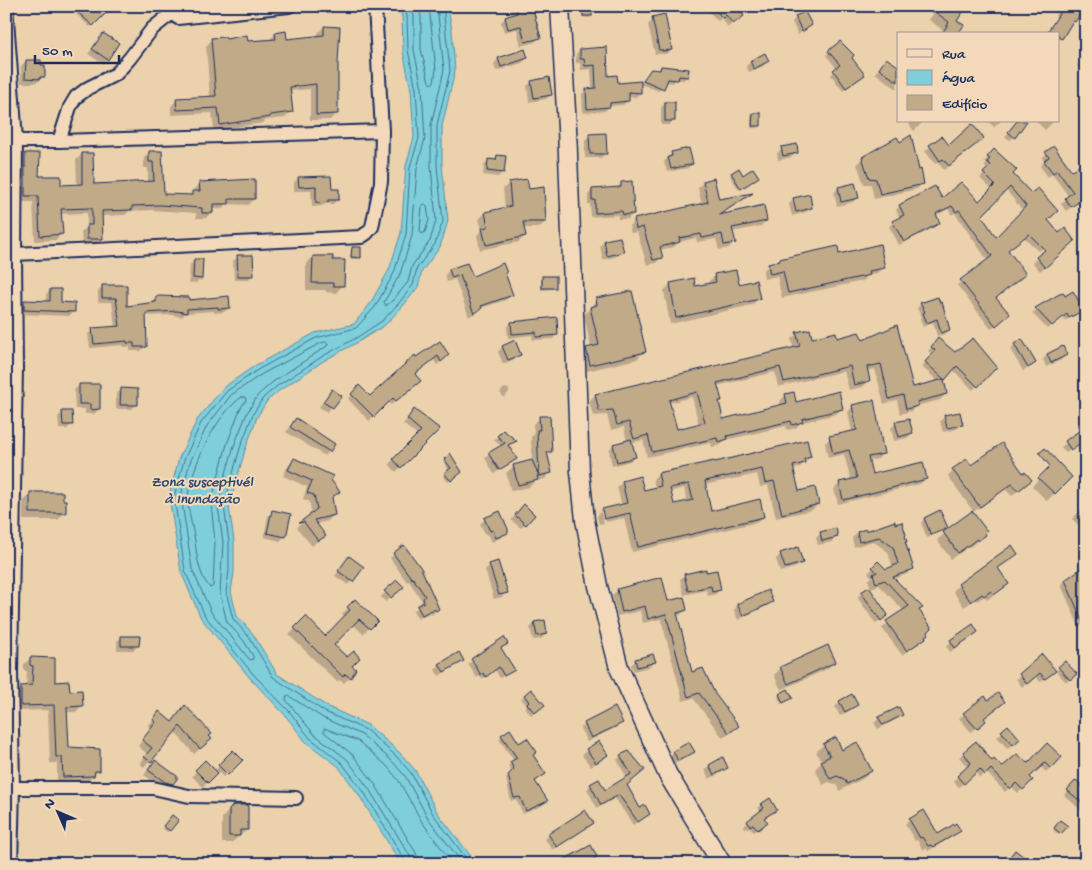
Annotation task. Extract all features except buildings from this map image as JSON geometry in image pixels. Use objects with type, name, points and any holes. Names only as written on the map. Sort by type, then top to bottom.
[{"type":"main road","points":[[560,6],[580,472],[585,520],[598,586],[619,668],[668,775],[722,864]]},
{"type":"street","points":[[6,6],[16,368],[10,442],[8,671],[11,864]]},
{"type":"street","points":[[59,141],[70,107],[76,96],[116,74],[152,29],[170,10],[178,18],[289,6]]},
{"type":"street","points":[[14,254],[361,237],[367,233],[372,226],[381,182],[382,131],[375,6]]},
{"type":"street","points":[[11,141],[382,131]]},
{"type":"street","points":[[10,788],[153,788],[189,796],[296,798]]},
{"type":"water","name":"Zona susceptivél à Inundação","points":[[399,6],[448,6],[455,71],[442,126],[442,165],[448,221],[440,247],[422,271],[418,287],[385,325],[325,360],[280,390],[267,401],[257,417],[245,450],[229,507],[234,541],[234,572],[231,592],[237,616],[253,634],[277,674],[328,707],[368,725],[399,752],[415,770],[437,812],[470,855],[482,864],[401,864],[359,795],[338,766],[306,742],[201,618],[181,572],[169,496],[179,458],[197,420],[224,387],[256,365],[315,333],[354,324],[370,304],[389,270],[401,233],[406,166],[414,137],[411,90],[403,51],[402,17]]}]
